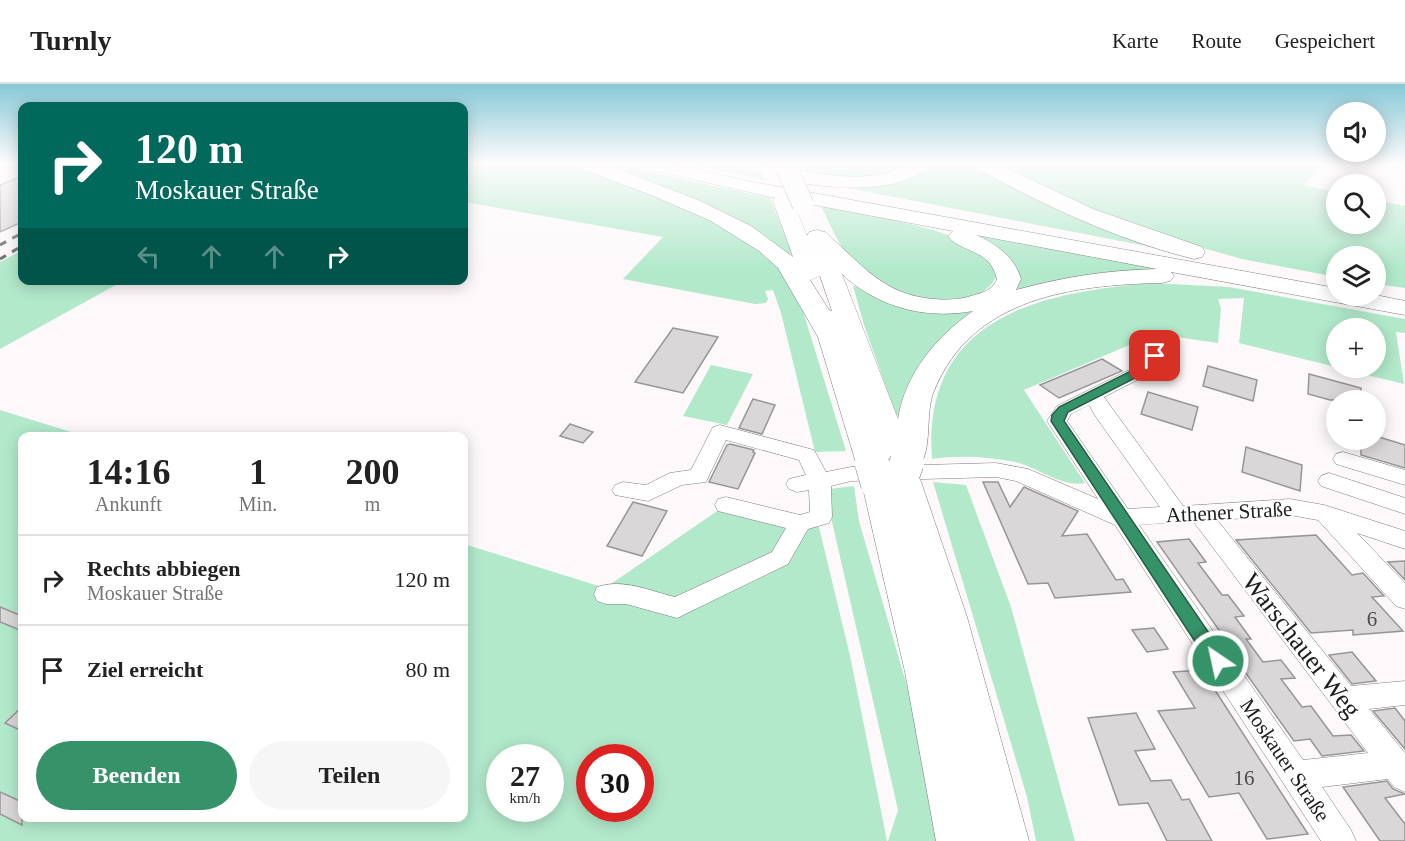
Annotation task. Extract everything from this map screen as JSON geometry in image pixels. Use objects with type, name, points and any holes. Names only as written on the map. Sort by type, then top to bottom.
[{"type":"highway","points":[[671,198],[706,212],[755,238],[788,266],[832,338],[894,471],[925,672],[960,841]]},
{"type":"highway","points":[[791,198],[832,338]]},
{"type":"highway","points":[[809,198],[1326,293]]},
{"type":"highway","points":[[848,198],[1326,284]]},
{"type":"highway","points":[[897,198],[1005,226]]},
{"type":"highway","points":[[1048,198],[1096,220],[1164,243],[1287,277]]},
{"type":"highway","points":[[793,203],[817,237],[839,255],[852,272],[864,282],[891,296],[907,302],[939,306],[974,304],[990,298],[1005,287],[1009,273],[997,255],[987,248],[972,240],[897,215]]},
{"type":"highway","points":[[817,237],[894,471],[948,617],[1005,841]]},
{"type":"highway","points":[[894,471],[911,446],[914,407],[934,359],[952,337],[987,312],[1031,293],[1111,278],[1165,276],[1254,280]]},
{"type":"highway","points":[[1386,295],[1405,298]]},
{"type":"highway","points":[[1386,304],[1405,308]]},
{"type":"street","name":"Moskauer Straße","points":[[1155,356],[1143,370],[1064,410],[1057,421],[1120,518],[1340,841]]},
{"type":"street","name":"Warschauer Weg","points":[[1094,394],[1103,413],[1345,699],[1400,770]]},
{"type":"street","points":[[623,490],[648,493],[678,478],[698,477],[720,432],[807,455],[809,482],[821,517],[800,523],[726,505]]},
{"type":"street","points":[[1343,459],[1405,478]]},
{"type":"street","points":[[809,482],[851,474],[996,470],[1020,474],[1120,518]]},
{"type":"street","points":[[1329,481],[1405,506]]},
{"type":"street","name":"Athener Straße","points":[[1120,518],[1290,507],[1324,513],[1405,540]]},
{"type":"street","points":[[1324,513],[1405,599]]},
{"type":"street","points":[[606,594],[626,594],[677,608],[780,558],[800,523]]},
{"type":"street","points":[[1345,699],[1405,693]]},
{"type":"street","points":[[1295,776],[1400,770]]},
{"type":"green space","points":[[468,198],[770,198],[792,254],[767,255],[777,265],[799,298],[846,451],[815,452],[781,313],[773,290],[765,291],[768,299],[766,303],[755,304],[623,279],[663,237],[468,203]]},
{"type":"green space","points":[[901,198],[1055,198],[1177,252]]},
{"type":"green space","points":[[1069,198],[1326,198],[1326,234],[1386,234],[1386,202],[1405,206],[1405,288],[1386,285],[1386,246],[1326,246],[1326,275],[1242,259],[1142,231]]},
{"type":"green space","points":[[821,206],[907,223],[951,236],[986,254],[997,274],[990,286],[978,294],[963,299],[930,299],[898,293],[877,283],[853,262],[839,242]]},
{"type":"green space","points":[[968,233],[1165,270],[1014,293]]},
{"type":"green space","points":[[18,252],[18,285],[116,285],[0,349],[0,262]]},
{"type":"green space","points":[[1151,283],[1229,287],[1405,319],[1405,333],[1396,332],[1404,384],[1379,378],[1386,378],[1386,318],[1326,318],[1326,365],[1239,343],[1244,298],[1218,299],[1221,308],[1218,343],[1155,334],[1024,390],[1085,483],[1068,483],[1024,465],[1005,460],[963,457],[932,459],[934,411],[946,373],[967,344],[995,322],[1029,306],[1067,295]]},
{"type":"green space","points":[[853,286],[861,287],[879,297],[987,304],[904,415],[896,415],[864,325]]},
{"type":"green space","points":[[711,365],[753,374],[727,425],[683,416]]},
{"type":"green space","points":[[0,410],[71,432],[18,432],[18,822],[468,822],[468,545],[605,588],[723,507],[791,526],[819,527],[851,660],[887,841],[0,841]]},
{"type":"green space","points":[[933,482],[966,485],[1011,607],[1075,841],[1036,841],[1027,797]]},
{"type":"green space","points":[[854,486],[859,521],[923,741],[943,841],[888,841],[898,810],[827,500],[829,489]]},
{"type":"building","points":[[0,198],[18,198],[18,224],[0,232]]},
{"type":"building","points":[[673,328],[718,337],[683,393],[635,382]]},
{"type":"building","points":[[1102,359],[1122,371],[1059,398],[1040,385]]},
{"type":"building","points":[[1208,366],[1257,380],[1253,401],[1203,386]]},
{"type":"building","points":[[1309,374],[1361,388],[1361,390],[1326,390],[1326,399],[1308,394]]},
{"type":"building","points":[[1148,392],[1198,407],[1192,430],[1141,414]]},
{"type":"building","points":[[753,399],[775,405],[762,434],[739,428]]},
{"type":"building","points":[[570,424],[593,432],[583,443],[560,436]]},
{"type":"building","points":[[1386,439],[1405,445],[1405,468],[1361,455],[1361,450],[1386,450]]},
{"type":"building","points":[[727,445],[754,450],[755,453],[738,489],[709,482]]},
{"type":"building","points":[[1246,447],[1302,465],[1300,491],[1242,472]]},
{"type":"building","points":[[983,482],[998,482],[1010,507],[1024,487],[1078,511],[1062,536],[1087,534],[1116,580],[1123,579],[1131,592],[1055,598],[1048,583],[1028,584]]},
{"type":"building","points":[[633,502],[667,511],[642,556],[607,546]]},
{"type":"building","points":[[1316,535],[1352,575],[1363,573],[1384,596],[1372,597],[1403,631],[1353,635],[1353,630],[1311,633],[1236,540]]},
{"type":"building","points":[[1189,539],[1206,562],[1198,563],[1222,595],[1228,595],[1244,616],[1235,617],[1251,639],[1246,639],[1263,662],[1281,660],[1295,678],[1281,679],[1302,707],[1311,706],[1333,736],[1351,735],[1364,751],[1322,756],[1310,739],[1294,741],[1157,542]]},
{"type":"building","points":[[1405,561],[1405,580],[1388,562]]},
{"type":"building","points":[[0,607],[18,614],[18,629],[0,622]]},
{"type":"building","points":[[1154,628],[1168,649],[1147,652],[1132,630]]},
{"type":"building","points":[[1352,652],[1376,681],[1352,684],[1329,655]]},
{"type":"building","points":[[1202,670],[1308,834],[1267,839],[1239,793],[1209,797],[1158,711],[1195,708],[1173,672]]},
{"type":"building","points":[[1395,708],[1405,721],[1405,749],[1373,711]]},
{"type":"building","points":[[18,711],[18,729],[5,723]]},
{"type":"building","points":[[1136,713],[1155,749],[1135,751],[1151,781],[1171,780],[1182,800],[1189,799],[1212,841],[1167,841],[1148,803],[1119,805],[1088,718]]},
{"type":"building","points":[[1387,781],[1393,789],[1405,794],[1385,798],[1405,824],[1405,841],[1380,841],[1343,787]]},
{"type":"building","points":[[0,792],[18,800],[18,822],[22,822],[22,825],[0,814]]},
{"type":"railway","points":[[0,245],[18,235]]},
{"type":"railway","points":[[0,259],[18,248]]},
{"type":"route","points":[[1155,356],[1143,370],[1064,410],[1057,421],[1218,661]]}]
